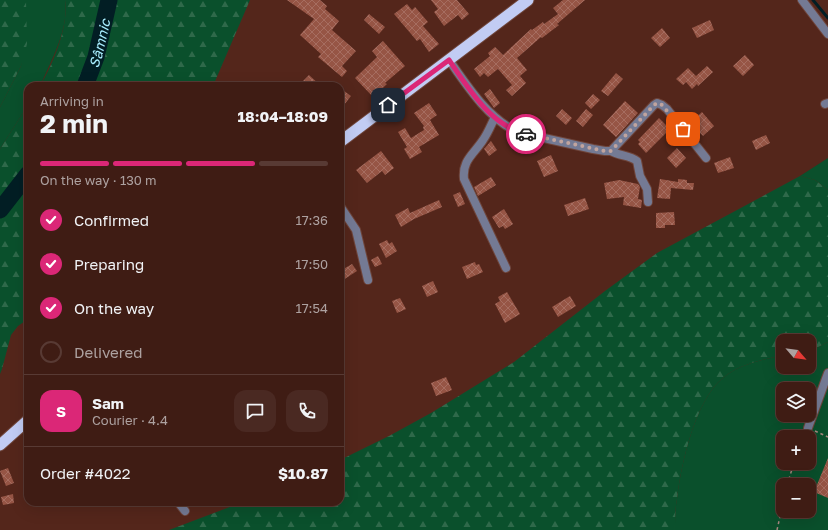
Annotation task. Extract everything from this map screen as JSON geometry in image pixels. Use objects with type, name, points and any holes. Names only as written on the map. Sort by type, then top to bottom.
[{"type":"highway","points":[[344,139],[528,0]]},
{"type":"highway","points":[[0,445],[24,424]]},
{"type":"street","points":[[802,0],[828,34]]},
{"type":"street","points":[[449,60],[478,100],[495,117],[510,128],[524,134],[611,151],[633,158],[637,161],[640,176],[647,189],[648,202]]},
{"type":"street","points":[[611,151],[657,103],[667,109],[706,158]]},
{"type":"street","points":[[495,117],[482,141],[466,162],[463,170],[464,179],[506,268]]},
{"type":"street","points":[[344,212],[356,230],[368,280]]},
{"type":"street","points":[[808,428],[828,373]]},
{"type":"street","points":[[181,506],[184,511]]},
{"type":"path","points":[[808,428],[828,437]]},
{"type":"path","points":[[777,530],[780,518]]},
{"type":"green space","points":[[0,0],[26,0],[27,44],[21,66],[0,107]]},
{"type":"green space","points":[[26,0],[65,0],[65,21],[51,63],[42,82],[24,82],[24,111],[0,149],[0,107],[21,66]]},
{"type":"green space","points":[[65,0],[250,0],[215,82],[42,82],[55,56],[59,44],[65,21]]},
{"type":"green space","points":[[24,111],[24,322],[18,326],[11,335],[0,374],[0,149]]},
{"type":"green space","points":[[828,158],[828,190],[815,180],[800,176]]},
{"type":"green space","points":[[800,176],[815,180],[828,190],[828,342],[816,348],[816,334],[776,334],[776,357],[736,369],[729,373],[713,388],[697,417],[686,452],[676,503],[675,530],[169,530],[232,506],[344,506],[344,458],[431,413],[514,362],[605,291],[657,253]]},
{"type":"green space","points":[[828,342],[828,530],[675,530],[676,503],[682,469],[697,417],[713,388],[723,378],[736,369],[776,357],[776,374],[816,374],[816,348]]},
{"type":"building","points":[[287,0],[320,0],[327,6],[325,9],[339,21],[332,30],[356,51],[342,66],[347,71],[342,77],[318,57],[321,54],[300,35],[314,19]]},
{"type":"building","points":[[431,0],[457,0],[469,14],[462,20],[458,15],[444,26],[434,12],[438,9]]},
{"type":"building","points":[[563,0],[585,0],[557,24],[559,25],[542,38],[541,37],[517,58],[527,70],[520,76],[526,83],[512,96],[506,90],[512,85],[498,69],[488,77],[484,73],[480,77],[474,69],[490,56],[488,53],[495,47],[503,55],[531,29],[532,30],[543,22],[544,24],[558,14],[553,8]]},
{"type":"building","points":[[407,4],[412,10],[415,7],[428,22],[423,26],[439,44],[429,52],[420,39],[417,41],[394,14]]},
{"type":"building","points":[[369,14],[385,27],[379,34],[364,20]]},
{"type":"building","points":[[710,20],[714,30],[697,38],[692,28]]},
{"type":"building","points":[[662,28],[670,38],[660,47],[651,38]]},
{"type":"building","points":[[383,41],[405,66],[385,83],[387,84],[373,97],[355,78],[377,57],[372,51]]},
{"type":"building","points":[[745,55],[754,65],[743,76],[733,66]]},
{"type":"building","points":[[707,66],[713,72],[698,86],[697,84],[692,89],[686,82],[683,85],[676,79],[688,68],[696,76]]},
{"type":"building","points":[[616,73],[623,79],[608,96],[601,91]]},
{"type":"building","points":[[309,75],[317,82],[304,82],[303,81]]},
{"type":"building","points":[[490,89],[500,103],[494,108],[484,94]]},
{"type":"building","points":[[344,91],[351,96],[344,105]]},
{"type":"building","points":[[593,94],[600,100],[591,109],[585,103]]},
{"type":"building","points":[[625,101],[638,113],[616,137],[603,125]]},
{"type":"building","points":[[429,103],[437,115],[430,120],[439,135],[419,147],[422,152],[410,159],[404,149],[407,147],[398,132],[405,128],[411,138],[424,130],[424,126],[414,113]]},
{"type":"building","points":[[562,109],[572,118],[566,125],[556,116]]},
{"type":"building","points":[[586,109],[593,115],[583,127],[576,121]]},
{"type":"building","points":[[702,112],[714,126],[703,136],[690,123]]},
{"type":"building","points":[[659,118],[670,129],[646,153],[638,144],[640,142],[638,140]]},
{"type":"building","points":[[766,135],[770,143],[756,150],[752,141]]},
{"type":"building","points":[[491,141],[497,150],[489,156],[484,149]]},
{"type":"building","points":[[677,148],[686,158],[676,168],[667,158]]},
{"type":"building","points":[[381,151],[394,168],[385,175],[382,171],[367,183],[356,170]]},
{"type":"building","points":[[551,155],[558,171],[544,177],[537,161]]},
{"type":"building","points":[[730,157],[734,168],[718,173],[714,163]]},
{"type":"building","points":[[491,177],[496,185],[478,196],[474,187]]},
{"type":"building","points":[[660,179],[678,182],[678,179],[687,180],[687,183],[694,183],[693,190],[671,188],[670,199],[657,198]]},
{"type":"building","points":[[619,180],[638,184],[640,187],[638,199],[642,200],[641,208],[623,205],[624,197],[607,199],[604,183]]},
{"type":"building","points":[[460,192],[465,204],[458,207],[453,195]]},
{"type":"building","points":[[585,198],[589,209],[568,216],[564,205]]},
{"type":"building","points":[[439,200],[442,207],[414,219],[401,227],[395,215],[408,208],[410,213]]},
{"type":"building","points":[[504,209],[513,224],[505,229],[503,226],[499,228],[492,217]]},
{"type":"building","points":[[674,212],[675,225],[665,225],[665,228],[656,228],[656,213]]},
{"type":"building","points":[[387,240],[389,244],[392,242],[397,251],[386,258],[379,244]]},
{"type":"building","points":[[378,256],[382,264],[375,267],[371,260]]},
{"type":"building","points":[[475,262],[476,265],[479,264],[483,272],[467,279],[462,267]]},
{"type":"building","points":[[352,264],[357,271],[344,279],[344,269]]},
{"type":"building","points":[[433,281],[438,292],[427,297],[422,286]]},
{"type":"building","points":[[507,292],[520,314],[505,323],[495,304],[500,301],[498,297]]},
{"type":"building","points":[[570,296],[576,306],[558,317],[552,307]]},
{"type":"building","points":[[400,298],[406,309],[397,313],[392,301]]},
{"type":"building","points":[[446,377],[452,390],[436,396],[431,383]]},
{"type":"building","points":[[828,458],[828,498],[816,493],[816,487]]},
{"type":"building","points":[[8,468],[14,483],[6,486],[0,471]]},
{"type":"building","points":[[13,494],[14,503],[3,505],[1,497]]},
{"type":"waterway","name":"Sâmnic","points":[[87,82],[96,57],[109,0]]},
{"type":"waterway","points":[[813,0],[828,18]]},
{"type":"waterway","name":"Sâmnic","points":[[0,210],[24,179]]},
{"type":"way so far","points":[[526,134],[611,151],[657,103],[667,109],[683,129]]},
{"type":"route","points":[[388,105],[449,60],[478,100],[495,117],[517,132],[526,134]]}]
